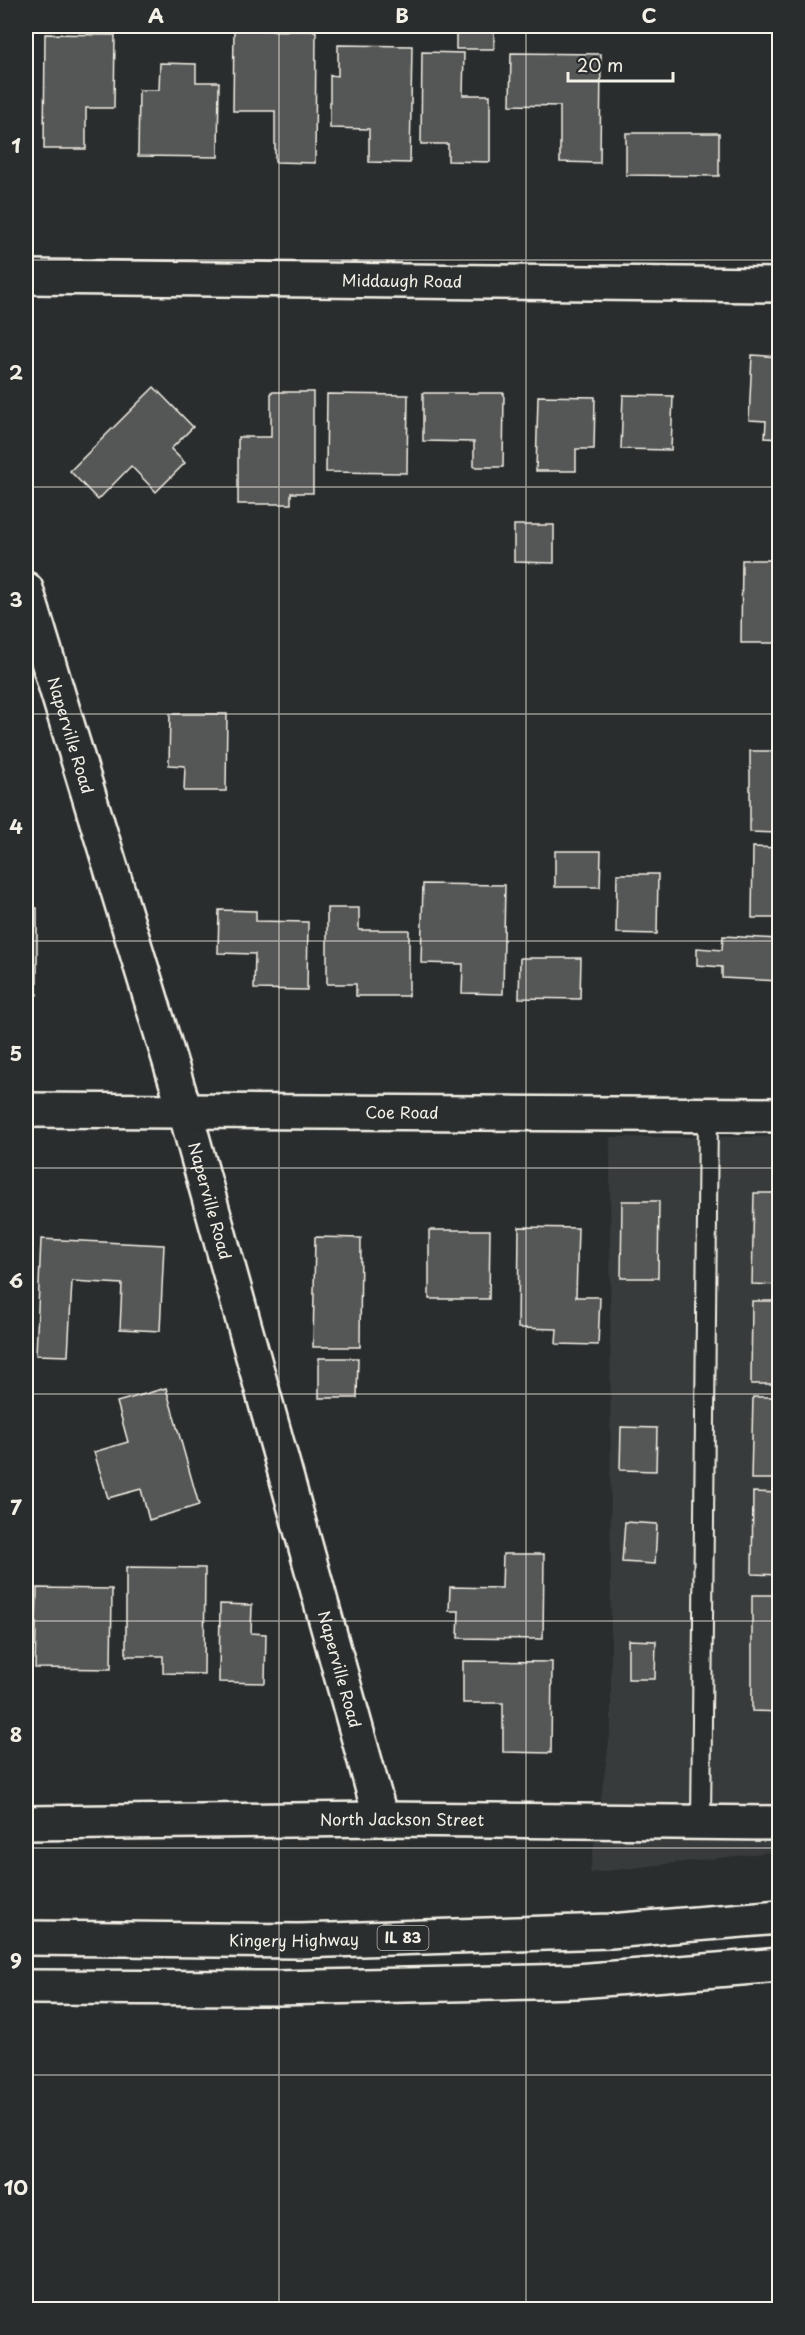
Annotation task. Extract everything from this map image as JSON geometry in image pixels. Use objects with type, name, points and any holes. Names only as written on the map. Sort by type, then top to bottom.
[{"type":"main road","name":"Middaugh Road","points":[[26,278],[780,285]]},
{"type":"main road","name":"Naperville Road","points":[[26,589],[185,1111],[381,1819]]},
{"type":"main road","name":"Coe Road","points":[[26,1110],[780,1115]]},
{"type":"main road","name":"North Jackson Street","points":[[26,1823],[381,1819],[780,1823]]},
{"type":"main road","name":"Kingery Highway","points":[[26,1938],[311,1941],[610,1931],[780,1917]]},
{"type":"main road","points":[[26,1987],[276,1988],[577,1980],[780,1965]]},
{"type":"lane","points":[[701,1822],[708,1114]]},
{"type":"shaded area","points":[[610,1137],[779,1137],[779,1851],[590,1873],[611,1728]]},
{"type":"building","points":[[456,26],[494,26],[494,49],[456,49]]},
{"type":"building","points":[[234,30],[316,31],[315,163],[275,162],[275,111],[233,111]]},
{"type":"building","points":[[45,34],[115,35],[114,108],[86,108],[86,149],[44,149]]},
{"type":"building","points":[[338,45],[412,46],[410,163],[369,162],[369,129],[330,128],[330,75],[338,76]]},
{"type":"building","points":[[422,52],[464,53],[463,95],[490,95],[490,162],[448,161],[448,144],[421,144]]},
{"type":"building","points":[[511,53],[601,54],[600,163],[560,162],[560,106],[510,105]]},
{"type":"building","points":[[160,63],[196,64],[196,82],[219,82],[218,157],[138,156],[139,90],[159,90]]},
{"type":"building","points":[[626,133],[719,133],[719,176],[626,175]]},
{"type":"building","points":[[752,355],[780,357],[780,439],[765,438],[766,421],[749,420]]},
{"type":"building","points":[[154,387],[193,427],[171,449],[185,463],[156,492],[131,466],[98,500],[70,471]]},
{"type":"building","points":[[271,392],[313,392],[313,493],[291,493],[291,504],[238,504],[238,437],[271,437]]},
{"type":"building","points":[[423,393],[504,393],[503,467],[474,467],[474,442],[423,441]]},
{"type":"building","points":[[327,394],[408,395],[407,473],[326,472]]},
{"type":"building","points":[[623,395],[673,396],[671,450],[621,449]]},
{"type":"building","points":[[538,396],[595,397],[594,449],[576,449],[576,471],[536,471]]},
{"type":"building","points":[[514,525],[554,525],[554,563],[514,562]]},
{"type":"building","points":[[742,560],[780,560],[780,643],[741,643]]},
{"type":"building","points":[[170,714],[227,714],[226,791],[184,791],[185,766],[169,765]]},
{"type":"building","points":[[750,751],[780,751],[780,833],[750,832]]},
{"type":"building","points":[[753,847],[780,848],[780,918],[752,918]]},
{"type":"building","points":[[555,851],[601,851],[600,887],[555,887]]},
{"type":"building","points":[[617,874],[658,874],[657,934],[616,933]]},
{"type":"building","points":[[423,884],[505,885],[503,994],[462,993],[463,964],[421,963]]},
{"type":"building","points":[[26,908],[37,908],[37,995],[26,995]]},
{"type":"building","points":[[327,908],[359,908],[359,930],[409,930],[409,996],[356,996],[356,984],[327,984]]},
{"type":"building","points":[[219,910],[256,911],[256,921],[308,922],[307,990],[254,989],[255,954],[218,953]]},
{"type":"building","points":[[723,936],[780,939],[780,981],[722,978],[722,967],[697,965],[697,948],[722,950]]},
{"type":"building","points":[[520,958],[581,958],[580,999],[519,998]]},
{"type":"building","points":[[754,1193],[780,1193],[780,1285],[752,1284]]},
{"type":"building","points":[[622,1201],[659,1201],[658,1278],[621,1278]]},
{"type":"building","points":[[519,1227],[578,1228],[576,1297],[600,1297],[598,1345],[556,1344],[557,1329],[518,1328]]},
{"type":"building","points":[[429,1230],[490,1230],[489,1299],[429,1299]]},
{"type":"building","points":[[315,1237],[361,1238],[360,1347],[313,1347]]},
{"type":"building","points":[[41,1239],[164,1245],[160,1331],[120,1329],[122,1284],[72,1281],[68,1356],[36,1355]]},
{"type":"building","points":[[752,1301],[780,1301],[780,1384],[751,1384]]},
{"type":"building","points":[[319,1358],[358,1358],[357,1398],[319,1398]]},
{"type":"building","points":[[166,1388],[199,1505],[149,1520],[141,1489],[108,1498],[94,1452],[128,1442],[117,1402]]},
{"type":"building","points":[[753,1397],[780,1397],[780,1479],[751,1479]]},
{"type":"building","points":[[621,1427],[657,1428],[656,1471],[620,1470]]},
{"type":"building","points":[[753,1492],[780,1493],[780,1575],[752,1574]]},
{"type":"building","points":[[625,1522],[657,1524],[655,1564],[622,1562]]},
{"type":"building","points":[[503,1554],[544,1554],[543,1639],[458,1638],[459,1611],[449,1611],[450,1587],[502,1588]]},
{"type":"building","points":[[126,1567],[205,1568],[204,1674],[163,1673],[163,1656],[126,1656]]},
{"type":"building","points":[[37,1588],[112,1589],[111,1669],[35,1668]]},
{"type":"building","points":[[752,1595],[780,1595],[780,1712],[752,1711]]},
{"type":"building","points":[[220,1604],[252,1605],[251,1633],[266,1634],[265,1683],[219,1682]]},
{"type":"building","points":[[628,1640],[656,1641],[655,1679],[628,1679]]},
{"type":"building","points":[[463,1661],[552,1662],[551,1753],[503,1752],[503,1703],[463,1703]]}]
